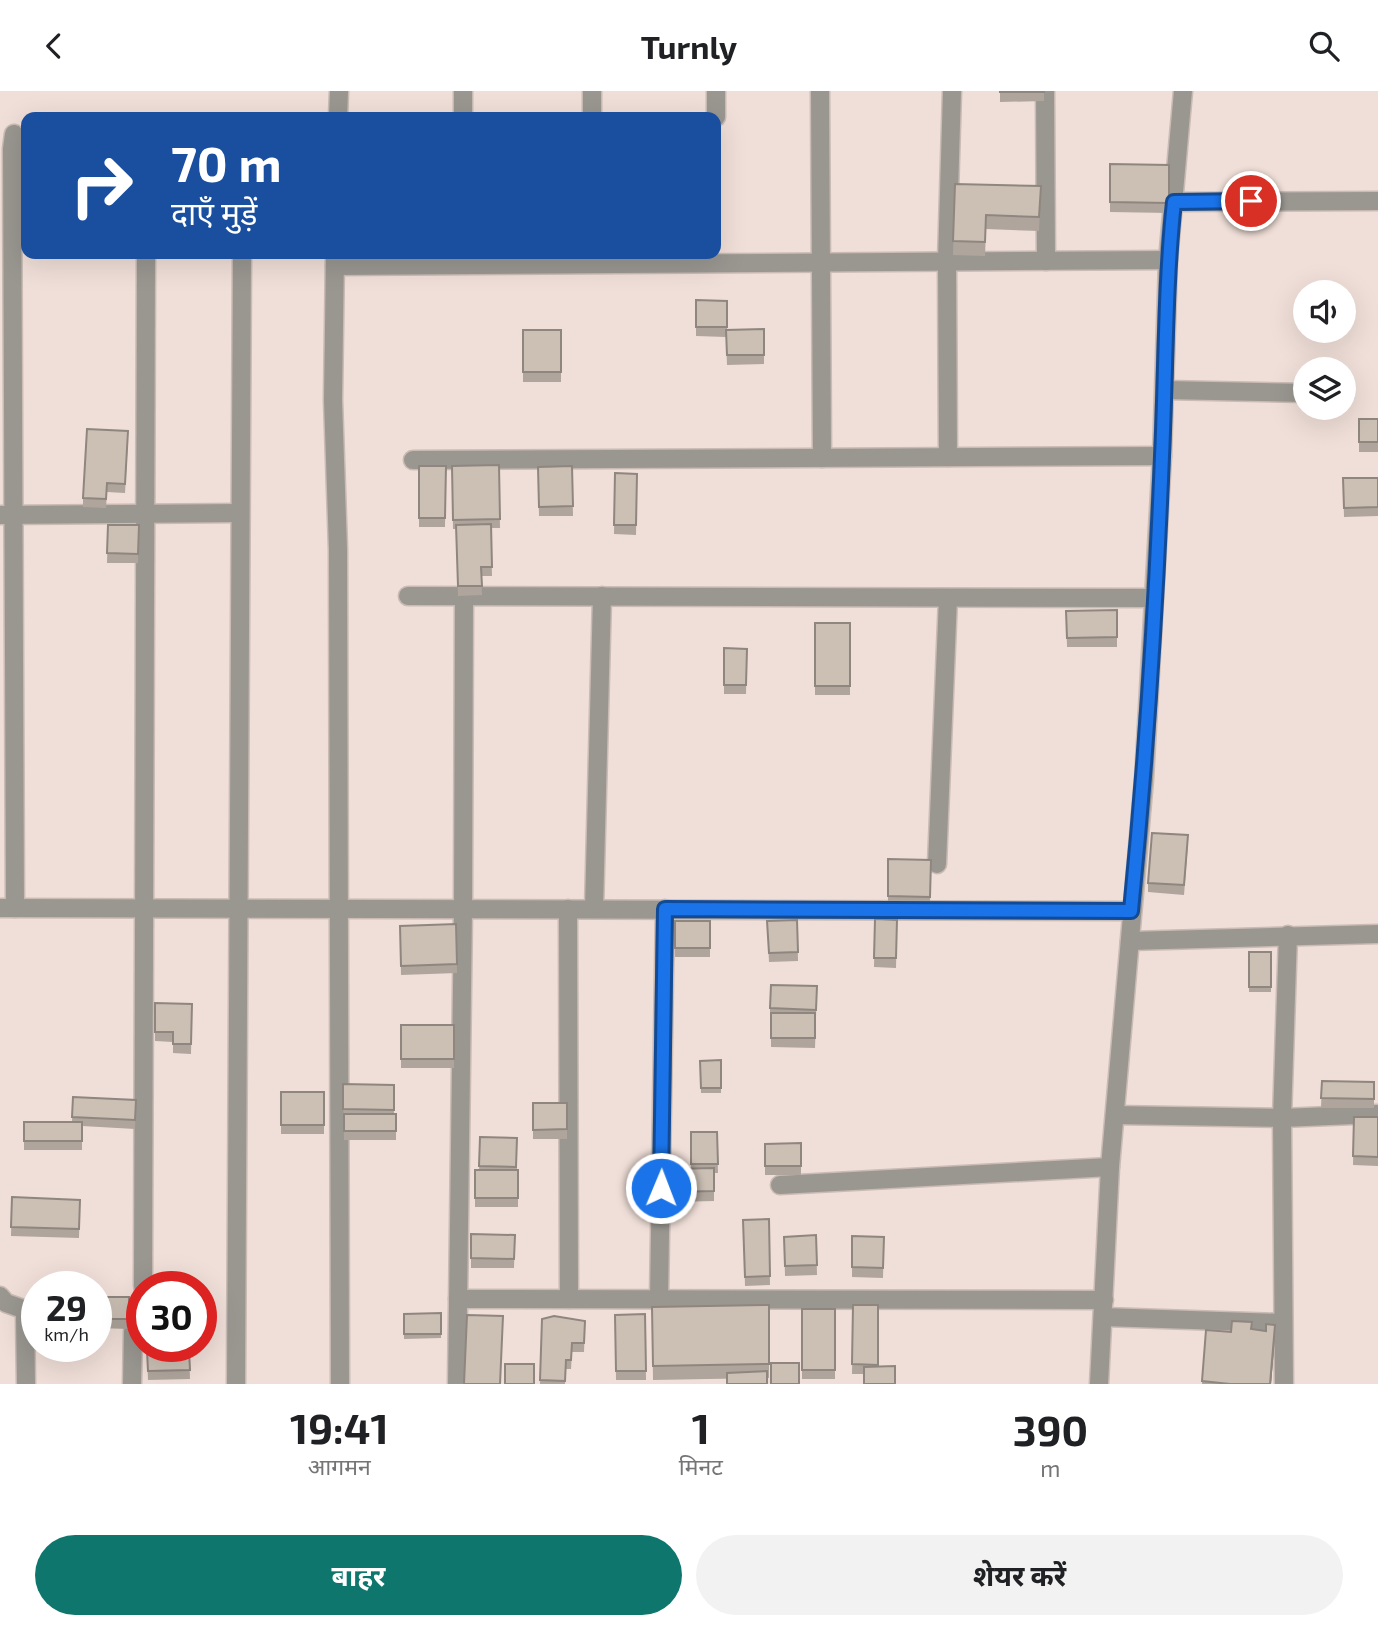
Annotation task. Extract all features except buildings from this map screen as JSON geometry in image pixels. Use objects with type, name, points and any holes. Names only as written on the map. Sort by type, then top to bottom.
[{"type":"street","points":[[338,91],[338,112]]},
{"type":"street","points":[[463,91],[463,112]]},
{"type":"street","points":[[592,91],[592,112]]},
{"type":"street","points":[[716,91],[716,112]]},
{"type":"street","points":[[820,91],[822,458]]},
{"type":"street","points":[[948,457],[947,261],[952,91]]},
{"type":"street","points":[[1045,91],[1045,261]]},
{"type":"street","points":[[1100,1384],[1110,1167],[1144,779],[1162,456],[1168,260],[1183,91]]},
{"type":"street","points":[[14,134],[7,515],[7,908],[1131,911]]},
{"type":"street","points":[[1174,202],[1378,201]]},
{"type":"street","points":[[721,258],[822,262],[1168,260]]},
{"type":"street","points":[[143,1271],[146,259]]},
{"type":"street","points":[[236,1384],[242,259]]},
{"type":"street","points":[[340,1384],[338,549],[333,400],[335,260],[589,259]]},
{"type":"street","points":[[1165,390],[1293,393]]},
{"type":"street","points":[[413,460],[1162,456]]},
{"type":"street","points":[[7,515],[240,513]]},
{"type":"street","points":[[408,596],[1154,598]]},
{"type":"street","points":[[457,1384],[464,596]]},
{"type":"street","points":[[594,909],[602,596]]},
{"type":"street","points":[[937,865],[948,598]]},
{"type":"street","points":[[568,909],[569,1299]]},
{"type":"street","points":[[659,1299],[665,909]]},
{"type":"street","points":[[1130,940],[1378,934]]},
{"type":"street","points":[[1284,1384],[1282,1118],[1289,935]]},
{"type":"street","points":[[1115,1115],[1282,1118],[1378,1114]]},
{"type":"street","points":[[780,1185],[1110,1167]]},
{"type":"street","points":[[0,1296],[6,1303],[23,1309],[25,1315],[26,1384]]},
{"type":"street","points":[[458,1299],[659,1299],[1104,1309],[1283,1323]]},
{"type":"street","points":[[132,1362],[132,1384]]},
{"type":"route","points":[[661,1188],[665,909],[1131,911],[1144,779],[1162,456],[1168,260],[1174,202],[1251,201]]}]
